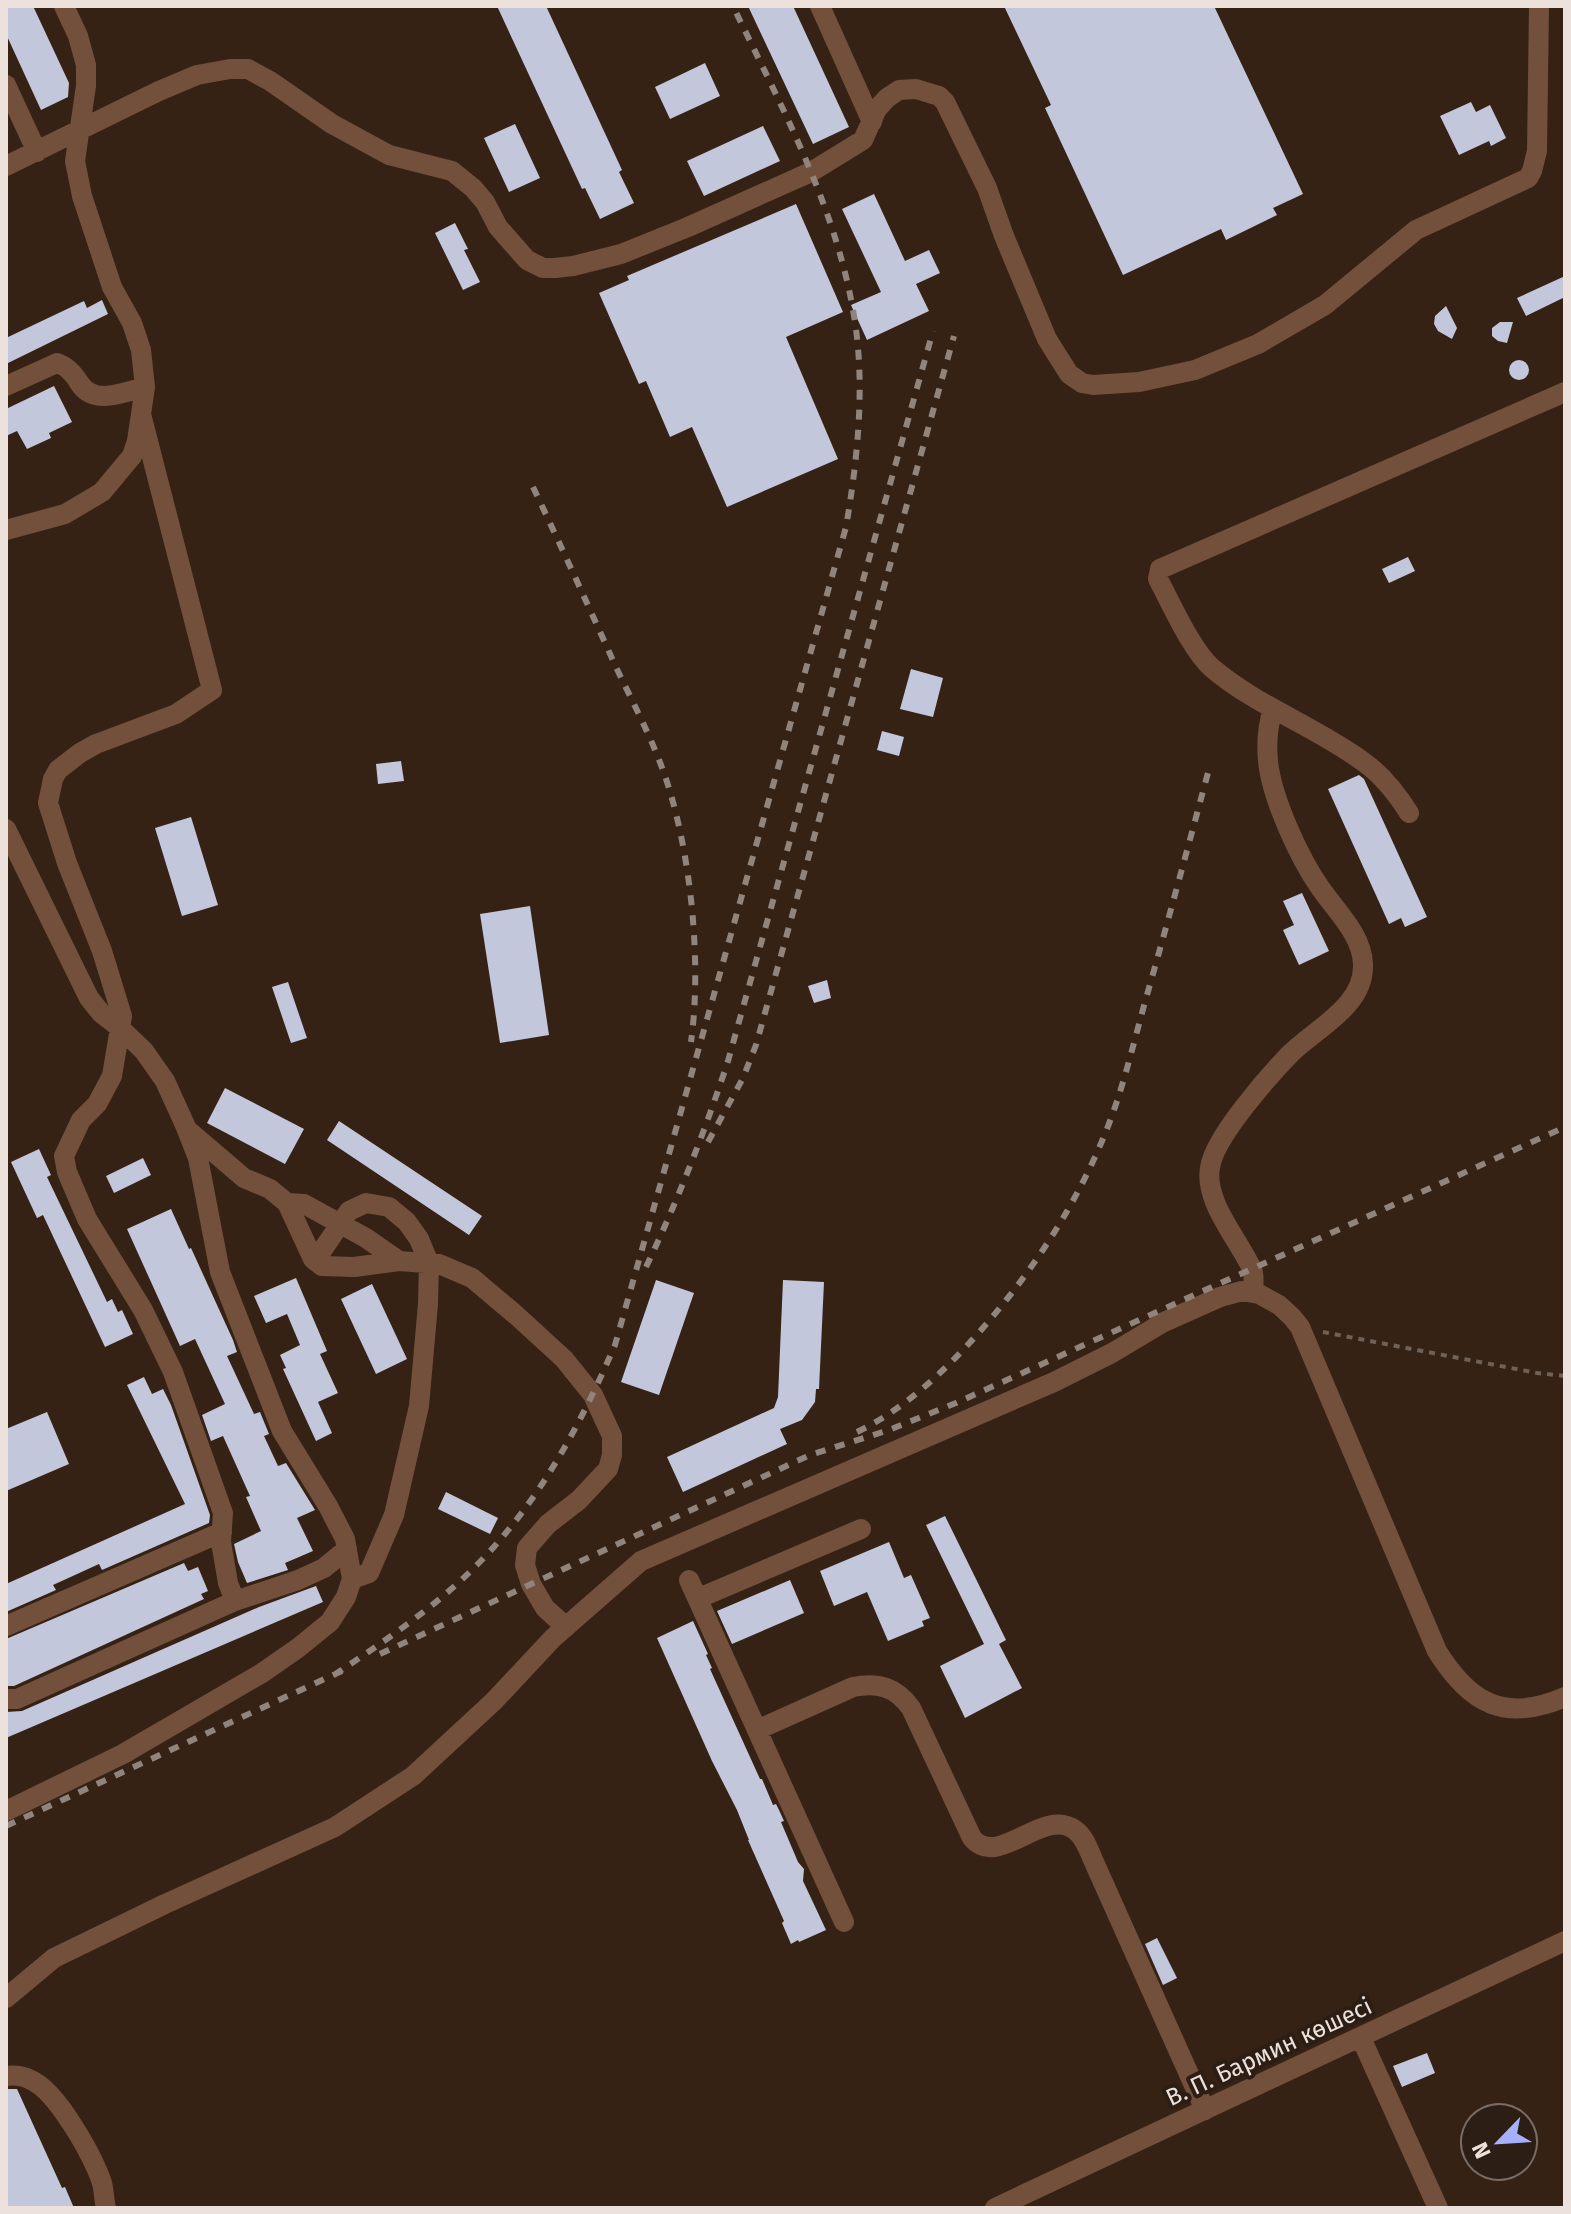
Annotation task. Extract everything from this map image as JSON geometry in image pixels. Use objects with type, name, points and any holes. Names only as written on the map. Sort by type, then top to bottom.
[{"type":"street","points":[[6,530],[65,514],[102,492],[132,456],[145,387],[141,350],[132,323],[112,287],[82,196],[75,161],[86,65],[78,36],[64,6]]},
{"type":"street","points":[[820,6],[872,122]]},
{"type":"street","points":[[6,166],[197,75],[248,69],[280,87],[332,124],[389,155],[452,171],[485,202],[498,227],[527,260],[543,268],[555,268],[621,254],[811,172],[863,140],[877,109],[899,90],[916,89],[939,96],[959,127],[987,188],[1047,339],[1069,374],[1082,383],[1093,385],[1139,382],[1195,370],[1258,344],[1325,305],[1416,230],[1528,178],[1537,151],[1539,6]]},
{"type":"street","points":[[6,85],[37,152]]},
{"type":"street","points":[[6,386],[57,363],[67,368],[84,390],[100,397],[145,387]]},
{"type":"street","points":[[1409,813],[1395,791],[1367,764],[1273,709],[1210,667],[1193,643],[1158,579],[1160,569],[1565,392]]},
{"type":"street","points":[[141,414],[212,690],[176,714],[80,753],[58,770],[49,790],[50,816],[122,1016],[112,1076],[97,1104],[81,1120],[64,1156],[67,1172],[87,1219],[143,1310],[173,1372],[223,1513],[225,1564],[235,1601]]},
{"type":"street","points":[[1253,1293],[1252,1269],[1219,1209],[1209,1183],[1211,1164],[1222,1137],[1290,1054],[1347,1006],[1358,989],[1364,967],[1360,944],[1304,862],[1276,794],[1269,768],[1268,726],[1273,709]]},
{"type":"street","points":[[6,829],[89,998],[101,1013],[144,1051],[165,1081],[188,1130],[198,1158],[220,1272],[282,1431],[345,1539],[352,1579],[346,1597],[330,1622],[262,1673],[123,1754],[6,1811]]},
{"type":"street","points":[[188,1130],[244,1178],[270,1189],[287,1203],[313,1259],[322,1266],[354,1267],[399,1261],[429,1263],[472,1278],[564,1359],[593,1395],[612,1436],[608,1469],[579,1500],[548,1524],[527,1548],[525,1565],[531,1584],[545,1608],[566,1627]]},
{"type":"street","points":[[287,1203],[304,1204],[366,1238],[399,1261]]},
{"type":"street","points":[[315,1261],[349,1211],[366,1203],[389,1207],[407,1222],[419,1239],[429,1263],[419,1406],[394,1515],[369,1573],[352,1579]]},
{"type":"street","points":[[6,1998],[54,1958],[335,1827],[413,1776],[494,1701],[566,1627],[641,1561],[1054,1382],[1164,1322],[1220,1297],[1242,1291],[1279,1305],[1300,1327],[1437,1651],[1451,1674],[1461,1685],[1492,1705],[1532,1710],[1565,1697]]},
{"type":"street","points":[[699,1598],[861,1529]]},
{"type":"street","points":[[6,1626],[222,1532]]},
{"type":"street","points":[[6,1699],[17,1699],[235,1601],[298,1580],[324,1568],[347,1549]]},
{"type":"street","points":[[689,1580],[844,1922]]},
{"type":"street","points":[[757,1730],[853,1687],[881,1685],[904,1698],[911,1708],[978,1846],[986,1849],[997,1847],[1053,1825],[1064,1824],[1075,1830],[1094,1862],[1205,2110]]},
{"type":"street","name":"В. П. Бармин көшесі","points":[[995,2208],[1565,1941]]},
{"type":"street","points":[[1361,2038],[1438,2208]]},
{"type":"street","points":[[6,2076],[33,2080],[47,2091],[63,2112],[102,2184],[106,2208]]},
{"type":"path","points":[[1300,1327],[1565,1376]]},
{"type":"shaded area","points":[[6,6],[1565,6],[1565,2208],[6,2208]]},
{"type":"building","points":[[6,6],[33,6],[69,83],[68,97],[41,110],[6,34]]},
{"type":"building","points":[[497,6],[546,6],[622,170],[619,172],[634,203],[600,219],[585,188],[582,189]]},
{"type":"building","points":[[748,6],[793,6],[849,127],[813,144]]},
{"type":"building","points":[[1004,6],[1214,6],[1303,194],[1273,208],[1277,215],[1226,240],[1221,229],[1123,275],[1045,108],[1051,105]]},
{"type":"building","points":[[705,63],[720,96],[670,119],[655,87]]},
{"type":"building","points":[[1471,102],[1476,112],[1490,105],[1506,138],[1491,146],[1489,141],[1459,155],[1440,116]]},
{"type":"building","points":[[515,124],[540,178],[509,192],[484,138]]},
{"type":"building","points":[[763,126],[780,161],[704,196],[687,161]]},
{"type":"building","points":[[874,194],[905,261],[929,250],[940,273],[916,284],[929,311],[867,340],[851,305],[881,292],[842,209]]},
{"type":"building","points":[[796,204],[843,312],[786,337],[838,459],[727,507],[692,427],[670,437],[646,381],[639,384],[599,293],[629,280],[627,276]]},
{"type":"building","points":[[455,223],[480,282],[463,290],[435,233]]},
{"type":"building","points":[[1565,276],[1565,297],[1526,316],[1517,298]]},
{"type":"building","points":[[102,300],[108,314],[6,364],[6,338],[84,301],[87,308]]},
{"type":"building","points":[[1446,306],[1457,328],[1452,339],[1438,331],[1434,324],[1435,316]]},
{"type":"building","points":[[1500,322],[1513,322],[1507,343],[1492,336],[1492,328]]},
{"type":"building","points":[[1519,360],[1526,363],[1529,370],[1526,377],[1519,380],[1512,377],[1509,370],[1512,363]]},
{"type":"building","points":[[54,386],[72,422],[49,433],[51,438],[27,449],[17,431],[6,436],[6,409]]},
{"type":"building","points":[[1408,557],[1415,571],[1389,583],[1382,569]]},
{"type":"building","points":[[911,669],[943,678],[933,717],[900,709]]},
{"type":"building","points":[[882,731],[904,737],[899,756],[877,750]]},
{"type":"building","points":[[401,761],[404,781],[378,784],[376,764]]},
{"type":"building","points":[[1359,775],[1364,779],[1427,917],[1405,927],[1401,918],[1389,924],[1328,789]]},
{"type":"building","points":[[191,817],[218,905],[182,916],[155,828]]},
{"type":"building","points":[[1302,893],[1329,951],[1299,965],[1283,930],[1294,925],[1283,901]]},
{"type":"building","points":[[530,906],[549,1035],[500,1043],[480,914]]},
{"type":"building","points":[[827,980],[831,998],[814,1003],[808,986]]},
{"type":"building","points":[[288,982],[307,1038],[291,1043],[272,987]]},
{"type":"building","points":[[225,1088],[304,1129],[285,1164],[207,1123]]},
{"type":"building","points":[[339,1121],[482,1216],[469,1235],[327,1140]]},
{"type":"building","points":[[39,1149],[51,1175],[47,1177],[107,1302],[112,1299],[118,1312],[122,1310],[133,1334],[105,1347],[43,1215],[37,1218],[11,1162]]},
{"type":"building","points":[[143,1158],[151,1175],[114,1193],[106,1176]]},
{"type":"building","points":[[171,1209],[233,1340],[237,1352],[227,1356],[254,1414],[260,1412],[269,1434],[264,1436],[278,1466],[286,1463],[315,1510],[297,1518],[313,1551],[285,1563],[288,1570],[247,1583],[234,1544],[261,1531],[246,1497],[250,1496],[223,1436],[211,1441],[202,1415],[225,1404],[195,1339],[180,1346],[127,1229]]},
{"type":"building","points":[[296,1278],[327,1351],[320,1354],[338,1393],[318,1402],[332,1433],[316,1441],[283,1369],[286,1368],[280,1355],[300,1345],[287,1314],[266,1323],[254,1296]]},
{"type":"building","points":[[656,1280],[694,1293],[659,1395],[621,1382]]},
{"type":"building","points":[[783,1280],[824,1282],[819,1389],[816,1389],[815,1402],[802,1420],[780,1429],[787,1444],[683,1492],[667,1457],[774,1408],[778,1397]]},
{"type":"building","points":[[372,1284],[407,1359],[376,1374],[341,1299]]},
{"type":"building","points":[[144,1377],[152,1394],[163,1389],[171,1405],[210,1515],[209,1523],[102,1570],[99,1564],[53,1585],[56,1590],[6,1612],[6,1584],[185,1504],[127,1385]]},
{"type":"building","points":[[47,1412],[69,1464],[6,1491],[6,1429]]},
{"type":"building","points":[[446,1492],[498,1518],[490,1534],[438,1509]]},
{"type":"building","points":[[945,1516],[1006,1640],[999,1644],[1022,1688],[965,1718],[940,1666],[984,1644],[926,1525]]},
{"type":"building","points":[[889,1542],[904,1578],[911,1575],[930,1618],[922,1621],[924,1626],[888,1641],[867,1592],[834,1606],[820,1571]]},
{"type":"building","points":[[184,1563],[188,1571],[198,1567],[208,1591],[201,1594],[204,1599],[14,1686],[6,1686],[6,1639]]},
{"type":"building","points":[[790,1580],[804,1613],[732,1644],[717,1611]]},
{"type":"building","points":[[316,1586],[323,1602],[6,1738],[6,1712],[22,1711],[259,1607]]},
{"type":"building","points":[[693,1621],[708,1654],[710,1669],[760,1779],[784,1821],[781,1822],[804,1869],[803,1881],[826,1930],[799,1942],[791,1944],[737,1810],[657,1638]]},
{"type":"building","points":[[1157,1938],[1177,1978],[1163,1985],[1145,1944]]},
{"type":"building","points":[[1427,2053],[1435,2073],[1402,2087],[1393,2066]]},
{"type":"building","points":[[6,2089],[17,2089],[74,2208],[6,2208]]},
{"type":"railway","points":[[334,1675],[443,1597],[507,1531],[529,1503],[567,1443],[615,1345],[846,527],[857,446],[860,391],[853,310],[833,231],[819,192],[787,117],[733,6]]},
{"type":"railway","points":[[646,1267],[690,1165],[728,1061],[933,331]]},
{"type":"railway","points":[[708,1142],[743,1078],[756,1045],[954,336]]},
{"type":"railway","points":[[533,487],[648,734],[674,806],[692,908],[695,978],[691,1042]]},
{"type":"railway","points":[[857,1432],[908,1400],[969,1344],[1034,1263],[1078,1192],[1121,1090],[1209,769]]},
{"type":"railway","points":[[380,1654],[810,1455],[889,1430],[956,1403],[1565,1127]]},
{"type":"railway","points":[[6,1826],[344,1670]]}]
